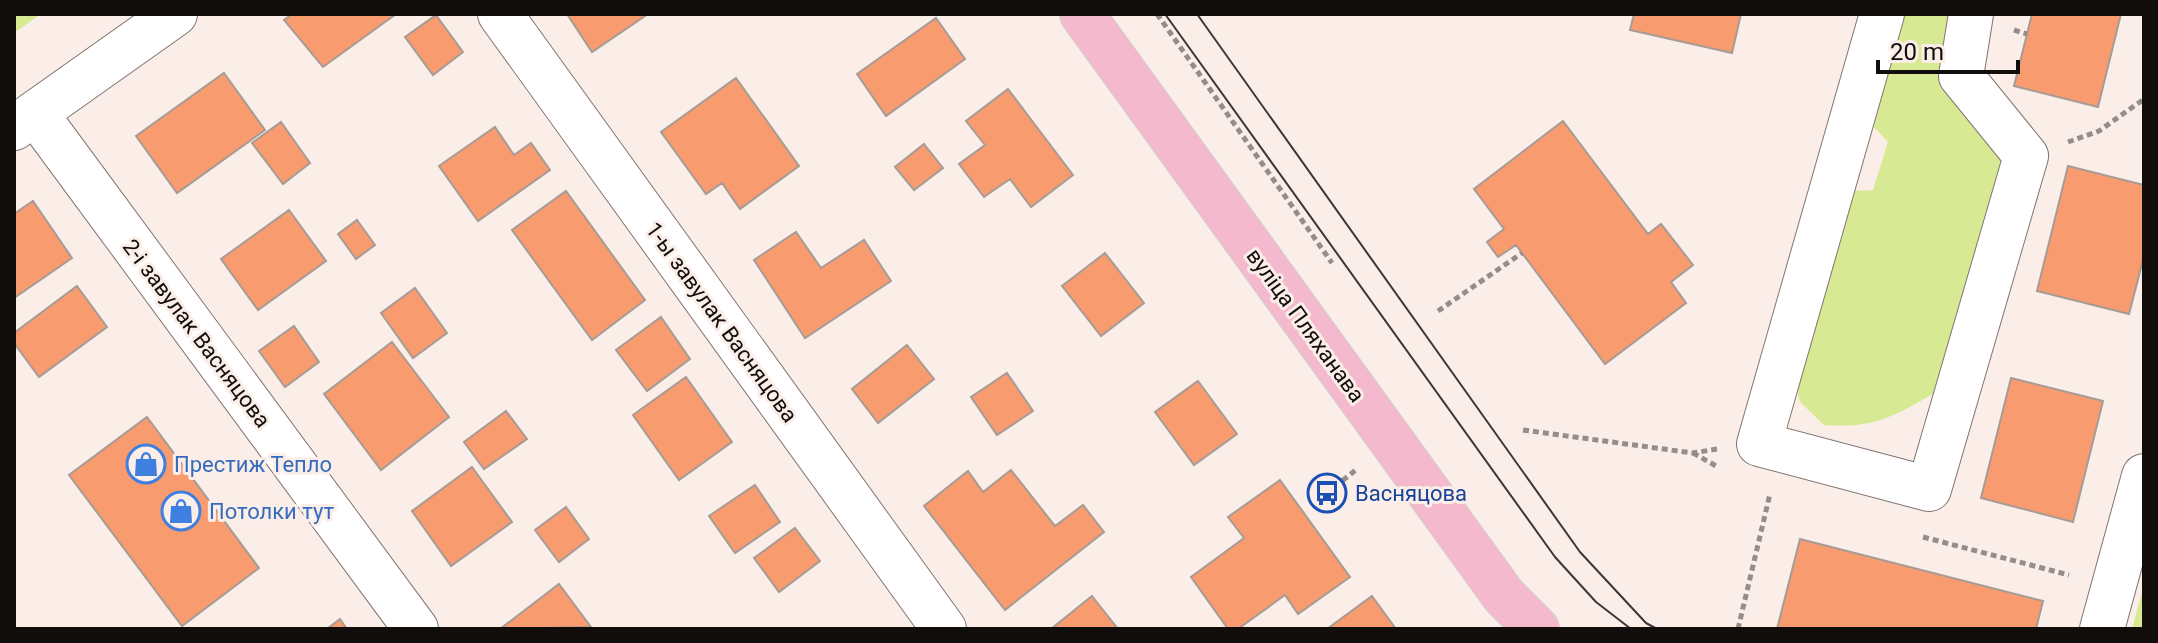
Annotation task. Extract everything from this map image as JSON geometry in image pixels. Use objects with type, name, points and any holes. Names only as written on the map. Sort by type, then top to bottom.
[{"type":"main road","name":"вуліца Пляханава","points":[[1082,14],[1504,596],[1537,629]]},
{"type":"street","points":[[25,121],[175,14]]},
{"type":"street","name":"1-ы завулак Васняцова","points":[[500,14],[944,629]]},
{"type":"street","points":[[1882,14],[1759,444],[1929,489],[2026,156],[1961,76],[1971,14]]},
{"type":"street","name":"2-і завулак Васняцова","points":[[25,121],[416,629]]},
{"type":"street","points":[[2102,629],[2144,476]]},
{"type":"path","points":[[1157,14],[1332,263]]},
{"type":"path","points":[[2026,156],[2099,131],[2144,99]]},
{"type":"path","points":[[1438,311],[1522,253]]},
{"type":"path","points":[[1523,430],[1693,453]]},
{"type":"path","points":[[1738,629],[1769,497]]},
{"type":"path","points":[[2050,571],[2069,575]]},
{"type":"green space","points":[[14,14],[41,14],[14,33]]},
{"type":"green space","points":[[1904,14],[1962,14],[2015,159],[1949,384],[1904,410],[1875,421],[1843,426],[1824,425],[1800,402],[1797,391],[1849,191],[1873,190],[1888,142],[1870,123]]},
{"type":"green space","points":[[2144,585],[2144,629],[2132,629]]},
{"type":"building","points":[[292,14],[396,14],[323,67],[284,20]]},
{"type":"building","points":[[567,14],[648,14],[592,52]]},
{"type":"building","points":[[1634,14],[1741,14],[1732,53],[1630,30]]},
{"type":"building","points":[[2032,14],[2121,14],[2098,107],[2014,86]]},
{"type":"building","points":[[436,15],[463,52],[433,75],[405,37]]},
{"type":"building","points":[[936,18],[965,59],[886,116],[857,74]]},
{"type":"building","points":[[224,73],[265,130],[177,193],[136,136]]},
{"type":"building","points":[[736,78],[799,166],[740,209],[722,183],[706,194],[661,132]]},
{"type":"building","points":[[1008,89],[1073,175],[1031,207],[1010,179],[984,197],[959,164],[985,145],[966,121]]},
{"type":"building","points":[[1563,121],[1648,234],[1661,224],[1693,265],[1671,282],[1686,303],[1605,364],[1516,245],[1498,257],[1487,242],[1504,229],[1474,189]]},
{"type":"building","points":[[281,122],[310,163],[283,184],[252,143]]},
{"type":"building","points":[[495,127],[514,155],[531,143],[550,170],[478,221],[439,166]]},
{"type":"building","points":[[924,144],[943,168],[914,190],[895,167]]},
{"type":"building","points":[[2068,166],[2144,185],[2144,256],[2129,314],[2037,291]]},
{"type":"building","points":[[566,191],[645,300],[592,340],[512,230]]},
{"type":"building","points":[[33,201],[72,258],[14,298],[14,214]]},
{"type":"building","points":[[289,210],[326,261],[258,310],[221,259]]},
{"type":"building","points":[[357,220],[375,245],[356,259],[338,234]]},
{"type":"building","points":[[796,232],[821,268],[864,240],[891,281],[805,338],[754,260]]},
{"type":"building","points":[[1105,253],[1144,303],[1101,336],[1062,286]]},
{"type":"building","points":[[77,286],[107,327],[39,377],[14,343],[14,333]]},
{"type":"building","points":[[415,288],[447,333],[413,358],[381,313]]},
{"type":"building","points":[[661,317],[690,359],[647,391],[616,350]]},
{"type":"building","points":[[294,326],[319,362],[285,387],[259,351]]},
{"type":"building","points":[[392,342],[449,417],[381,470],[324,394]]},
{"type":"building","points":[[907,345],[934,379],[878,423],[852,389]]},
{"type":"building","points":[[1007,373],[1033,411],[997,435],[971,397]]},
{"type":"building","points":[[686,377],[732,442],[679,480],[633,415]]},
{"type":"building","points":[[2011,378],[2103,401],[2073,522],[1981,498]]},
{"type":"building","points":[[1198,381],[1237,434],[1194,465],[1155,412]]},
{"type":"building","points":[[506,411],[527,439],[484,469],[464,442]]},
{"type":"building","points":[[147,417],[259,568],[182,626],[69,475]]},
{"type":"building","points":[[472,467],[512,522],[451,566],[412,511]]},
{"type":"building","points":[[1011,470],[1055,526],[1083,505],[1104,532],[1005,610],[924,506],[968,471],[983,492]]},
{"type":"building","points":[[1280,480],[1350,577],[1298,614],[1285,595],[1238,629],[1228,629],[1191,577],[1244,538],[1228,517]]},
{"type":"building","points":[[755,485],[780,522],[735,553],[709,516]]},
{"type":"building","points":[[566,507],[589,539],[559,562],[535,530]]},
{"type":"building","points":[[795,528],[820,561],[779,592],[754,558]]},
{"type":"building","points":[[1800,539],[2043,601],[2036,629],[1777,629]]},
{"type":"building","points":[[559,584],[591,627],[500,629]]},
{"type":"building","points":[[1092,596],[1118,629],[1051,629]]},
{"type":"building","points":[[1372,596],[1396,629],[1327,629]]},
{"type":"building","points":[[340,619],[347,629],[327,629]]},
{"type":"tram line","points":[[1165,14],[1555,557],[1596,602],[1631,629]]},
{"type":"tram line","points":[[1197,14],[1580,552],[1646,623],[1657,629]]},
{"type":"place","name":"Престиж Тепло","points":[[146,464]]},
{"type":"place","name":"Васняцова","points":[[1327,493]]},
{"type":"place","name":"Потолки тут","points":[[181,511]]}]
